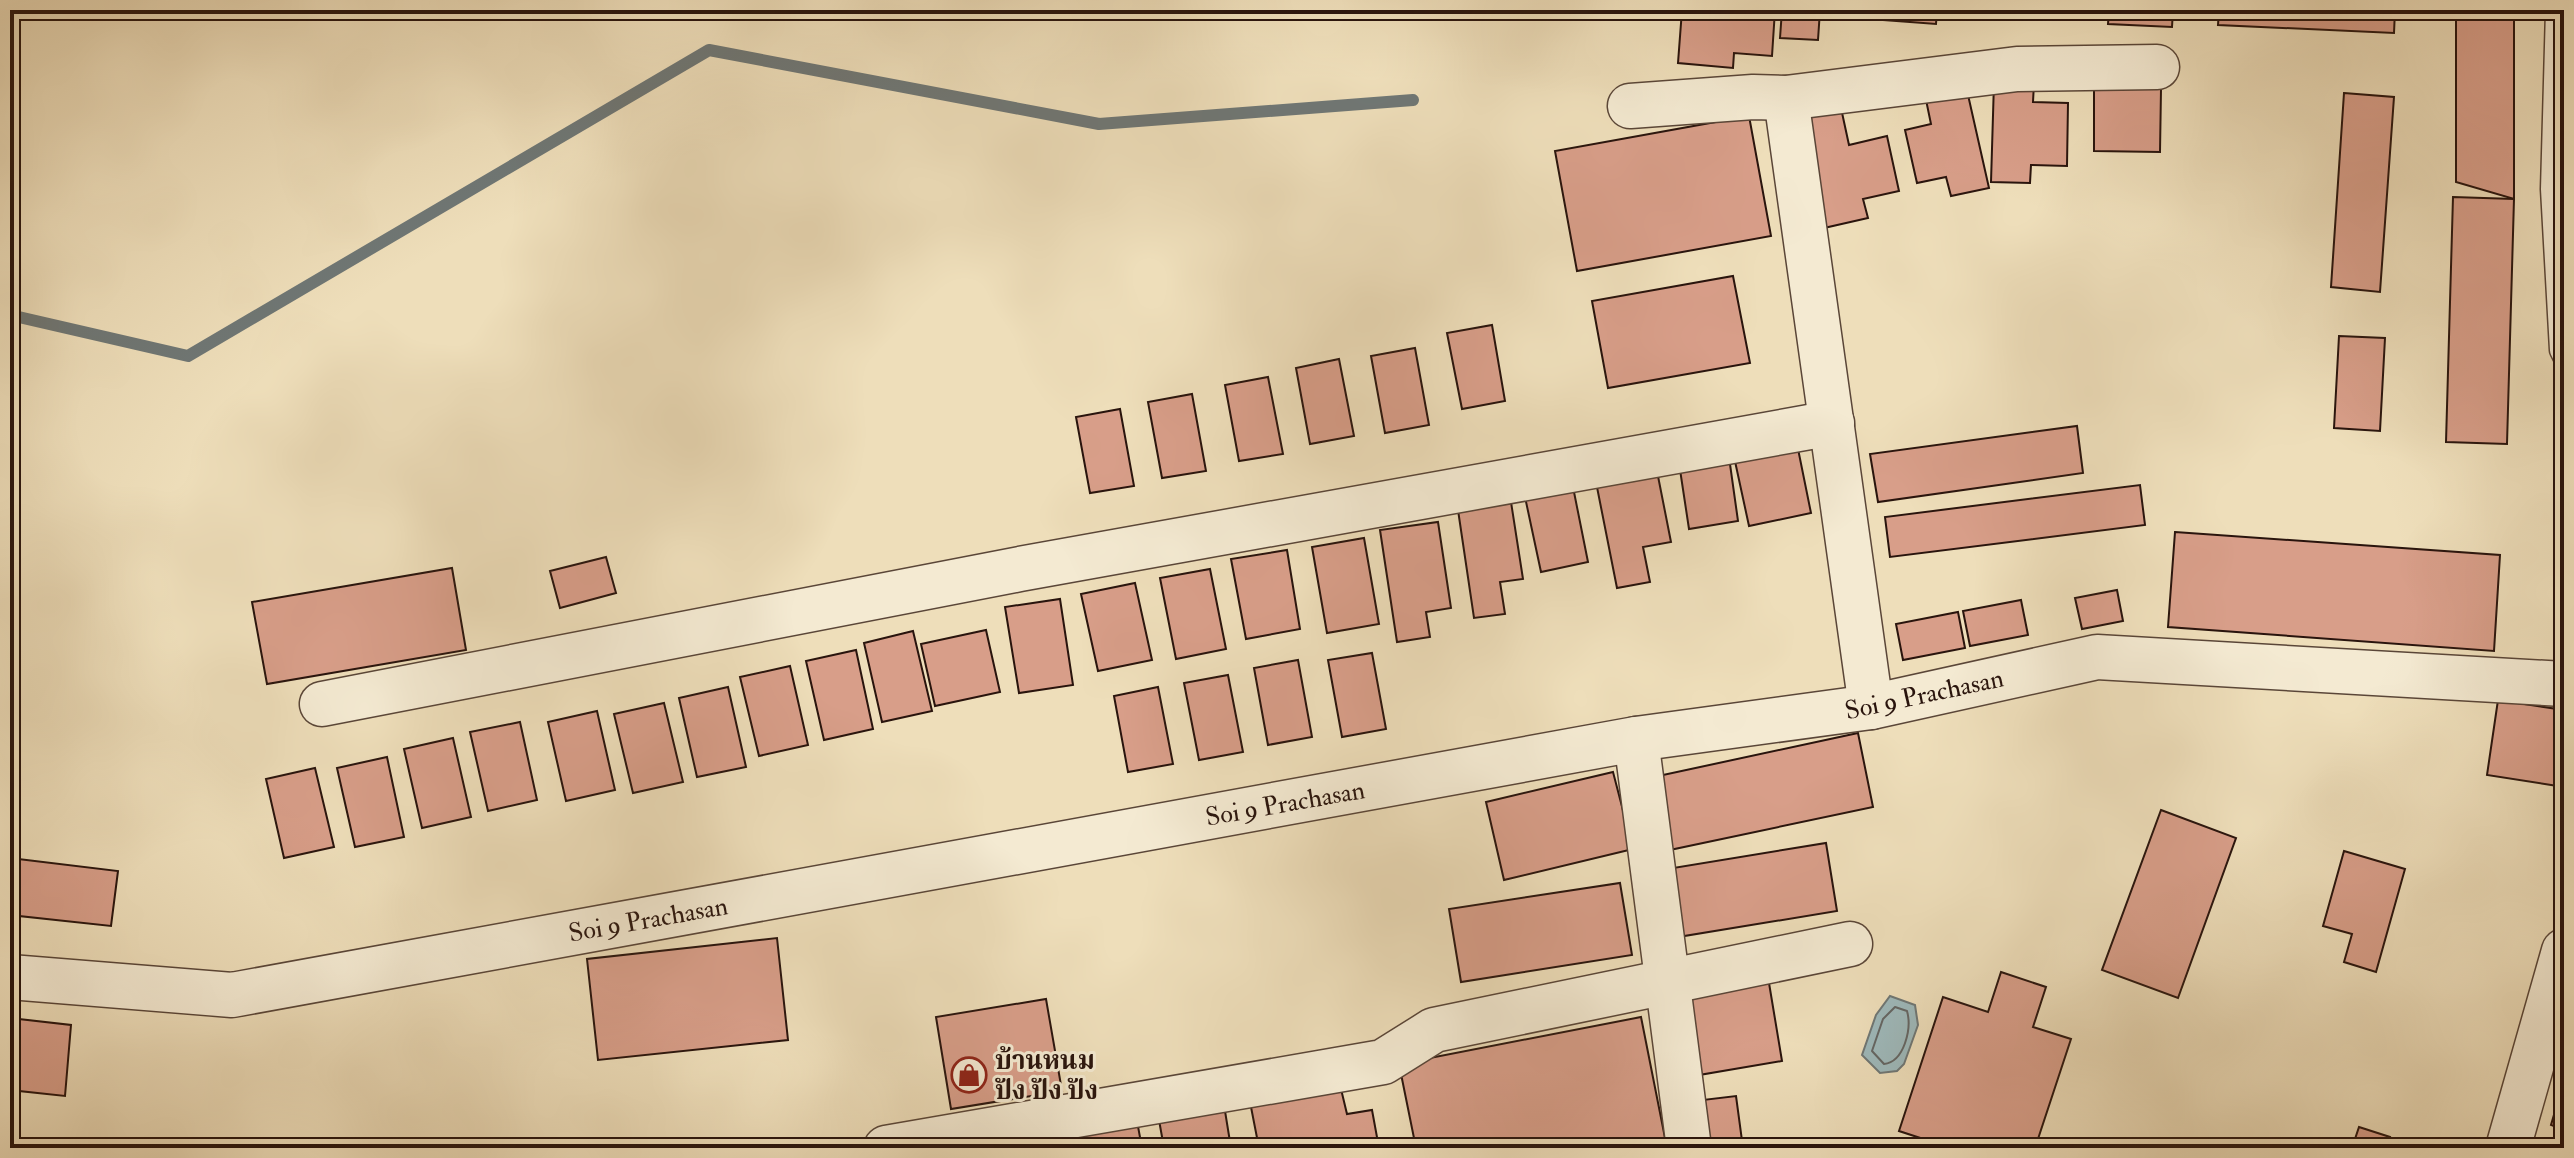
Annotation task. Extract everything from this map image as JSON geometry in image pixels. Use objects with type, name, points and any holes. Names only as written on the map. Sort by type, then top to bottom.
[{"type":"street","points":[[1630,106],[1753,97],[1786,98],[2017,69],[2157,67]]},
{"type":"street","points":[[1786,98],[1871,707]]},
{"type":"street","points":[[322,704],[1020,569],[1832,423]]},
{"type":"street","name":"Soi 9 Prachasan","points":[[10,977],[232,995],[1636,739],[1871,707],[2097,657],[2564,684]]},
{"type":"street","points":[[1636,739],[1689,1148]]},
{"type":"street","points":[[886,1148],[1383,1062],[1434,1030],[1850,944]]},
{"type":"street","points":[[2508,1148],[2564,951]]},
{"type":"lane","points":[[2557,10],[2552,189],[2561,350],[2564,356]]},
{"type":"water","points":[[1890,996],[1915,1005],[1918,1025],[1904,1064],[1897,1071],[1880,1073],[1862,1055],[1876,1015]]},
{"type":"building","points":[[1682,10],[1775,10],[1772,56],[1734,53],[1733,68],[1678,63]]},
{"type":"building","points":[[1782,10],[1820,10],[1818,40],[1780,38]]},
{"type":"building","points":[[1885,10],[1937,10],[1936,24],[1884,20]]},
{"type":"building","points":[[2017,10],[2080,10],[2080,20],[2016,17]]},
{"type":"building","points":[[2109,10],[2173,10],[2172,27],[2108,24]]},
{"type":"building","points":[[2219,10],[2395,10],[2394,33],[2218,25]]},
{"type":"building","points":[[2456,10],[2514,10],[2514,199],[2456,182]]},
{"type":"building","points":[[1994,82],[2034,83],[2033,102],[2068,103],[2067,166],[2031,165],[2030,183],[1991,182]]},
{"type":"building","points":[[1966,86],[1989,188],[1951,196],[1946,177],[1917,183],[1905,130],[1931,124],[1925,95]]},
{"type":"building","points":[[2094,88],[2161,89],[2160,152],[2094,151]]},
{"type":"building","points":[[2344,93],[2394,97],[2380,292],[2331,287]]},
{"type":"building","points":[[1841,108],[1849,145],[1887,136],[1899,191],[1863,199],[1868,218],[1824,228],[1802,117]]},
{"type":"building","points":[[1749,116],[1771,236],[1577,271],[1555,151]]},
{"type":"building","points":[[2453,197],[2514,199],[2507,444],[2446,442]]},
{"type":"building","points":[[1733,276],[1750,363],[1608,388],[1592,301]]},
{"type":"building","points":[[1492,325],[1505,401],[1462,409],[1447,333]]},
{"type":"building","points":[[2339,336],[2385,338],[2380,431],[2334,428]]},
{"type":"building","points":[[1415,348],[1429,425],[1385,433],[1371,356]]},
{"type":"building","points":[[1339,359],[1354,436],[1310,444],[1296,368]]},
{"type":"building","points":[[1268,377],[1283,454],[1239,461],[1225,385]]},
{"type":"building","points":[[1192,394],[1206,471],[1162,478],[1148,402]]},
{"type":"building","points":[[1120,409],[1134,486],[1090,493],[1076,417]]},
{"type":"building","points":[[2077,426],[2083,473],[1878,502],[1870,454]]},
{"type":"building","points":[[1796,439],[1811,513],[1749,526],[1733,452]]},
{"type":"building","points":[[1729,457],[1738,521],[1689,529],[1679,463]]},
{"type":"building","points":[[1656,466],[1671,542],[1643,547],[1650,582],[1617,588],[1595,477]]},
{"type":"building","points":[[2140,485],[2145,525],[1890,557],[1885,517]]},
{"type":"building","points":[[1573,487],[1588,562],[1541,572],[1525,497]]},
{"type":"building","points":[[1511,502],[1523,579],[1500,582],[1505,614],[1474,618],[1458,510]]},
{"type":"building","points":[[1438,522],[1451,608],[1426,612],[1430,637],[1397,642],[1380,530]]},
{"type":"building","points":[[2175,532],[2500,555],[2494,651],[2168,627]]},
{"type":"building","points":[[1364,538],[1379,624],[1327,633],[1312,547]]},
{"type":"building","points":[[1287,550],[1300,629],[1246,639],[1231,559]]},
{"type":"building","points":[[606,557],[616,593],[560,608],[550,571]]},
{"type":"building","points":[[452,568],[466,650],[267,684],[252,602]]},
{"type":"building","points":[[1210,569],[1226,649],[1176,659],[1160,578]]},
{"type":"building","points":[[1135,583],[1152,660],[1098,671],[1081,594]]},
{"type":"building","points":[[2117,590],[2123,621],[2082,629],[2075,598]]},
{"type":"building","points":[[1060,599],[1073,685],[1019,693],[1005,607]]},
{"type":"building","points":[[2021,600],[2028,635],[1970,646],[1963,611]]},
{"type":"building","points":[[1958,612],[1965,648],[1903,660],[1896,624]]},
{"type":"building","points":[[986,630],[1000,692],[935,706],[921,644]]},
{"type":"building","points":[[913,631],[932,711],[882,722],[864,643]]},
{"type":"building","points":[[856,650],[873,729],[824,740],[806,661]]},
{"type":"building","points":[[1372,653],[1386,729],[1342,737],[1328,660]]},
{"type":"building","points":[[1298,660],[1312,737],[1268,745],[1254,668]]},
{"type":"building","points":[[790,666],[808,745],[759,756],[740,677]]},
{"type":"building","points":[[1228,675],[1243,752],[1199,760],[1184,683]]},
{"type":"building","points":[[728,687],[746,767],[697,777],[679,698]]},
{"type":"building","points":[[1158,687],[1173,764],[1128,772],[1114,696]]},
{"type":"building","points":[[2498,700],[2564,710],[2564,787],[2487,775]]},
{"type":"building","points":[[664,703],[683,782],[633,793],[614,714]]},
{"type":"building","points":[[597,711],[615,790],[566,801],[548,722]]},
{"type":"building","points":[[520,722],[537,800],[488,811],[470,732]]},
{"type":"building","points":[[1858,733],[1873,807],[1665,851],[1649,778]]},
{"type":"building","points":[[453,738],[471,817],[422,828],[404,749]]},
{"type":"building","points":[[387,757],[404,837],[355,847],[337,768]]},
{"type":"building","points":[[315,768],[334,847],[284,858],[266,779]]},
{"type":"building","points":[[1613,772],[1633,849],[1504,880],[1486,802]]},
{"type":"building","points":[[2161,810],[2236,838],[2178,998],[2102,970]]},
{"type":"building","points":[[1826,843],[1837,911],[1678,937],[1667,869]]},
{"type":"building","points":[[2344,851],[2405,869],[2376,972],[2344,962],[2352,934],[2323,926]]},
{"type":"building","points":[[10,858],[118,871],[111,926],[10,915]]},
{"type":"building","points":[[1620,883],[1632,955],[1461,982],[1449,909]]},
{"type":"building","points":[[777,938],[788,1040],[598,1060],[587,959]]},
{"type":"building","points":[[2001,972],[2046,987],[2033,1027],[2071,1039],[2035,1148],[1951,1148],[1899,1131],[1943,997],[1988,1012]]},
{"type":"building","points":[[1769,983],[1782,1061],[1699,1075],[1686,996]]},
{"type":"building","points":[[1046,999],[1062,1091],[951,1109],[936,1017]]},
{"type":"building","points":[[1641,1017],[1667,1148],[1416,1148],[1399,1064]]},
{"type":"building","points":[[10,1018],[71,1025],[65,1096],[10,1090]]},
{"type":"building","points":[[2564,1081],[2564,1130],[2551,1125]]},
{"type":"building","points":[[1341,1089],[1347,1114],[1372,1110],[1379,1148],[1259,1148],[1251,1107]]},
{"type":"building","points":[[1736,1096],[1743,1148],[1700,1148],[1694,1101]]},
{"type":"building","points":[[1225,1111],[1231,1148],[1164,1148],[1159,1120]]},
{"type":"building","points":[[1137,1121],[1142,1148],[1075,1148],[1073,1133]]},
{"type":"building","points":[[2359,1127],[2390,1137],[2387,1148],[2352,1148]]},
{"type":"building","points":[[1060,1139],[1061,1148],[1013,1148]]},
{"type":"waterway","points":[[10,315],[188,356],[709,50],[1099,124],[1413,100]]},
{"type":"place","name":"บ้านหนม ปัง ปัง ปัง","points":[[969,1075]]}]
